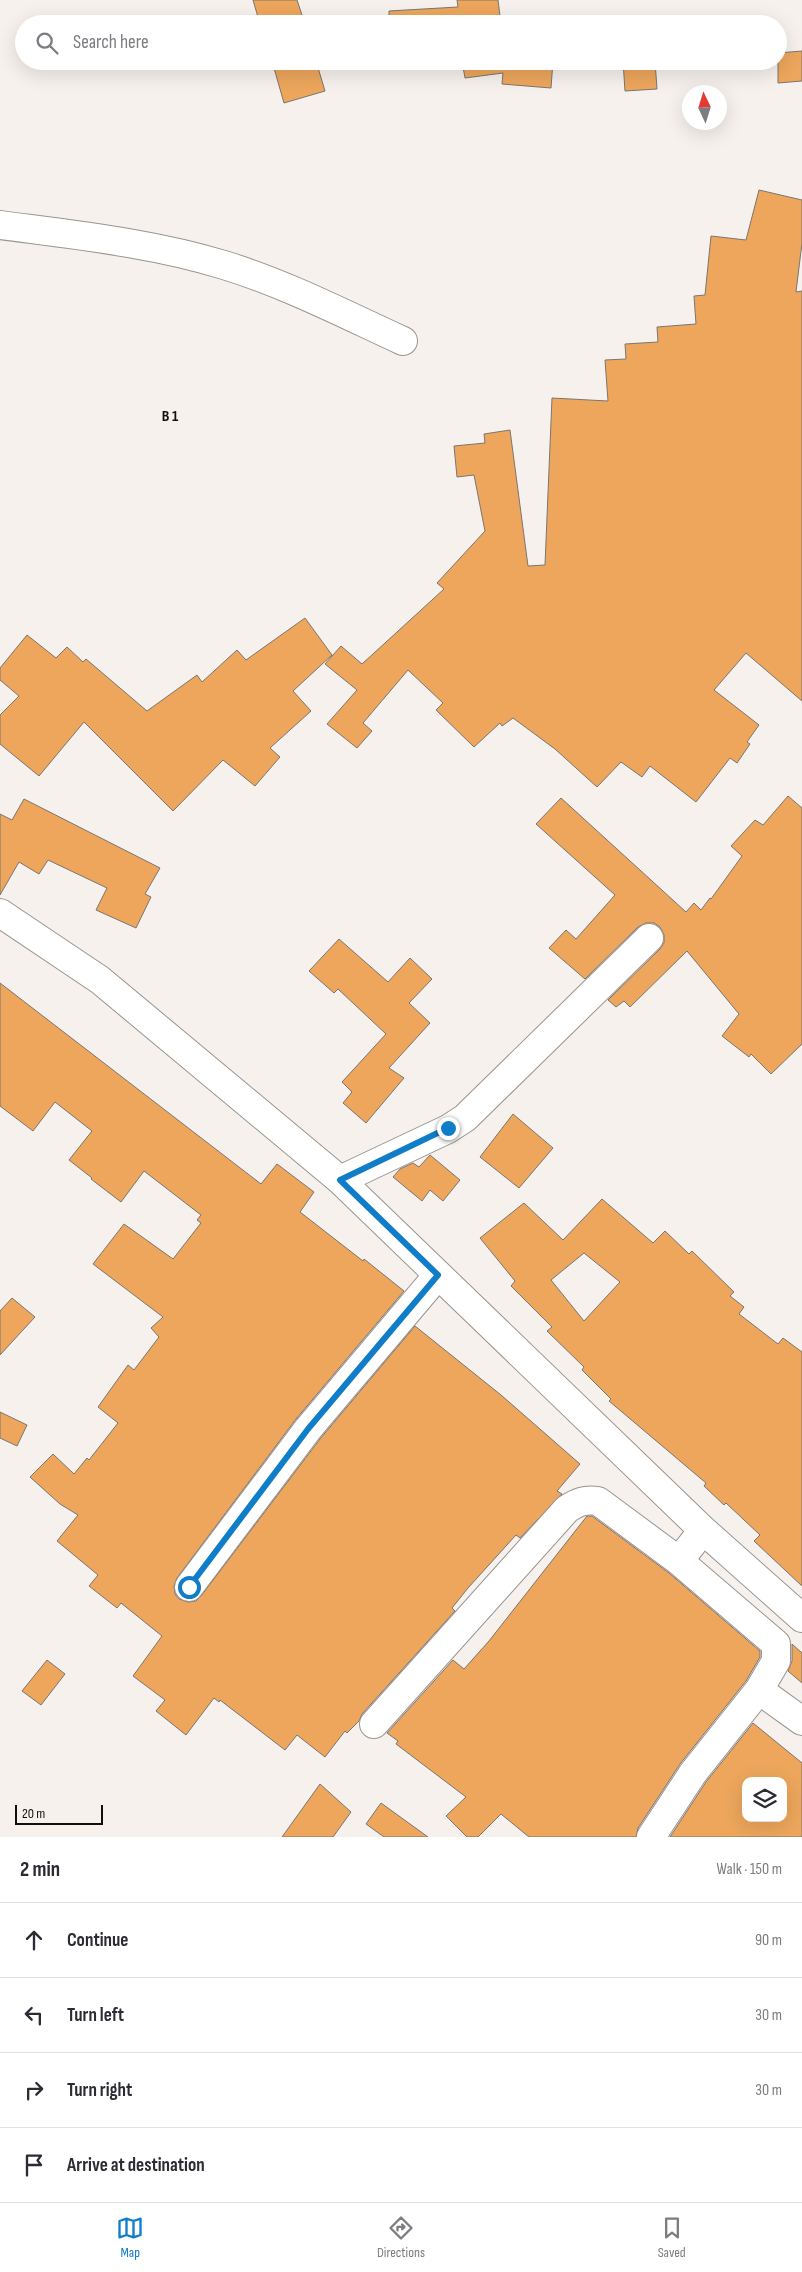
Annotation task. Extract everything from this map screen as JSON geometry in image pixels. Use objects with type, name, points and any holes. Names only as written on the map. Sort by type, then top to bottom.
[{"type":"street","points":[[0,225],[165,250],[226,265],[286,288],[403,341]]},
{"type":"street","points":[[0,912],[100,980],[340,1180],[703,1530],[802,1618]]},
{"type":"street","points":[[340,1180],[465,1118],[649,938]]},
{"type":"street","points":[[189,1587],[308,1429],[438,1275]]},
{"type":"street","points":[[374,1724],[567,1509],[579,1501],[598,1501],[678,1561],[776,1644],[776,1661],[759,1690],[693,1773],[651,1837]]},
{"type":"street","points":[[678,1561],[703,1530]]},
{"type":"street","points":[[759,1690],[802,1721]]},
{"type":"building","points":[[253,0],[297,0],[302,15],[257,15]]},
{"type":"building","points":[[457,0],[498,0],[500,15],[389,15],[389,11],[458,7]]},
{"type":"building","points":[[802,51],[802,81],[778,83],[778,70],[787,70],[787,52]]},
{"type":"building","points":[[275,70],[319,70],[325,91],[284,103]]},
{"type":"building","points":[[464,70],[552,70],[551,88],[502,84],[503,73],[465,78]]},
{"type":"building","points":[[624,70],[656,70],[657,89],[625,91]]},
{"type":"building","points":[[759,190],[802,200],[802,243],[796,292],[802,291],[802,701],[746,653],[714,690],[759,725],[747,742],[750,744],[737,763],[730,758],[696,802],[650,766],[642,777],[621,762],[597,787],[555,749],[513,718],[502,726],[500,723],[474,747],[436,710],[443,703],[408,670],[363,723],[372,731],[357,748],[327,724],[357,690],[325,664],[341,646],[362,664],[444,589],[437,583],[485,531],[474,475],[457,477],[454,446],[485,443],[484,434],[510,430],[528,566],[545,565],[552,398],[608,401],[605,360],[626,359],[625,344],[658,342],[657,327],[696,324],[694,296],[705,295],[711,236],[746,240]]},
{"type":"building","points":[[305,618],[332,655],[293,691],[311,711],[270,748],[280,757],[255,786],[223,760],[173,811],[84,722],[39,776],[0,744],[0,715],[19,696],[0,680],[0,668],[27,635],[56,658],[67,647],[83,662],[86,659],[147,711],[197,675],[202,682],[237,650],[246,660]]},
{"type":"building","points":[[788,796],[802,808],[802,1044],[771,1074],[751,1054],[749,1057],[722,1036],[739,1014],[687,951],[630,1007],[624,1001],[616,1007],[608,1000],[664,943],[664,935],[660,927],[654,923],[646,923],[638,927],[585,979],[549,948],[566,930],[576,939],[615,895],[536,824],[561,798],[686,912],[694,903],[701,910],[711,899],[742,856],[731,846],[755,820],[763,825]]},
{"type":"building","points":[[24,799],[160,868],[145,894],[151,897],[136,928],[96,910],[107,888],[48,860],[39,874],[19,862],[0,895],[0,814],[12,820]]},
{"type":"building","points":[[339,939],[388,982],[410,958],[432,979],[409,1003],[430,1023],[389,1068],[404,1078],[366,1123],[343,1103],[352,1092],[342,1082],[386,1034],[338,989],[334,993],[309,971]]},
{"type":"building","points":[[0,983],[261,1184],[277,1164],[314,1192],[300,1212],[404,1291],[296,1419],[177,1578],[174,1586],[175,1594],[179,1599],[188,1602],[196,1601],[201,1596],[320,1439],[415,1326],[501,1395],[580,1464],[557,1491],[562,1494],[520,1538],[516,1535],[468,1588],[452,1608],[455,1611],[362,1714],[359,1721],[347,1733],[345,1731],[325,1757],[297,1735],[285,1750],[220,1700],[219,1702],[214,1698],[186,1735],[156,1711],[165,1700],[133,1676],[162,1636],[121,1603],[117,1608],[89,1586],[98,1575],[57,1541],[78,1515],[60,1504],[30,1477],[53,1454],[74,1474],[87,1458],[89,1460],[118,1423],[98,1407],[128,1365],[134,1370],[159,1337],[151,1328],[163,1317],[93,1264],[124,1224],[173,1259],[201,1223],[197,1220],[201,1215],[144,1171],[121,1202],[91,1179],[69,1160],[92,1131],[55,1102],[33,1131],[0,1106]]},
{"type":"building","points":[[513,1114],[553,1148],[519,1188],[480,1157]]},
{"type":"building","points":[[430,1155],[460,1180],[443,1201],[430,1190],[422,1201],[393,1177],[400,1169],[413,1163],[419,1167]]},
{"type":"building","points":[[602,1199],[653,1243],[665,1231],[689,1254],[692,1251],[734,1292],[730,1296],[744,1307],[739,1314],[778,1344],[783,1338],[802,1352],[802,1586],[754,1541],[760,1535],[726,1503],[724,1505],[704,1486],[706,1483],[609,1401],[611,1399],[582,1370],[584,1367],[547,1331],[552,1327],[511,1286],[515,1281],[480,1238],[524,1203],[563,1240]],"holes":[[[584,1253],[620,1282],[584,1321],[551,1280]]]},
{"type":"building","points":[[12,1298],[35,1317],[0,1355],[0,1311]]},
{"type":"building","points":[[0,1412],[27,1425],[17,1446],[0,1438]]},
{"type":"building","points":[[587,1516],[592,1516],[669,1573],[760,1651],[760,1657],[746,1681],[680,1764],[638,1828],[636,1837],[529,1837],[501,1814],[478,1837],[467,1837],[446,1816],[466,1797],[396,1744],[398,1741],[387,1733],[453,1660],[464,1669],[489,1641]]},
{"type":"building","points":[[792,1644],[802,1653],[802,1683],[788,1671],[792,1661]]},
{"type":"building","points":[[47,1660],[65,1674],[41,1705],[22,1691]]},
{"type":"building","points":[[753,1723],[802,1763],[802,1837],[670,1837],[706,1782]]},
{"type":"building","points":[[320,1784],[351,1812],[333,1837],[282,1837]]},
{"type":"building","points":[[381,1803],[428,1837],[384,1837],[366,1824]]},
{"type":"district","name":"B 1","points":[[170,416]]},
{"type":"route","points":[[189,1587],[308,1429],[438,1275],[340,1180],[448,1128]]}]
